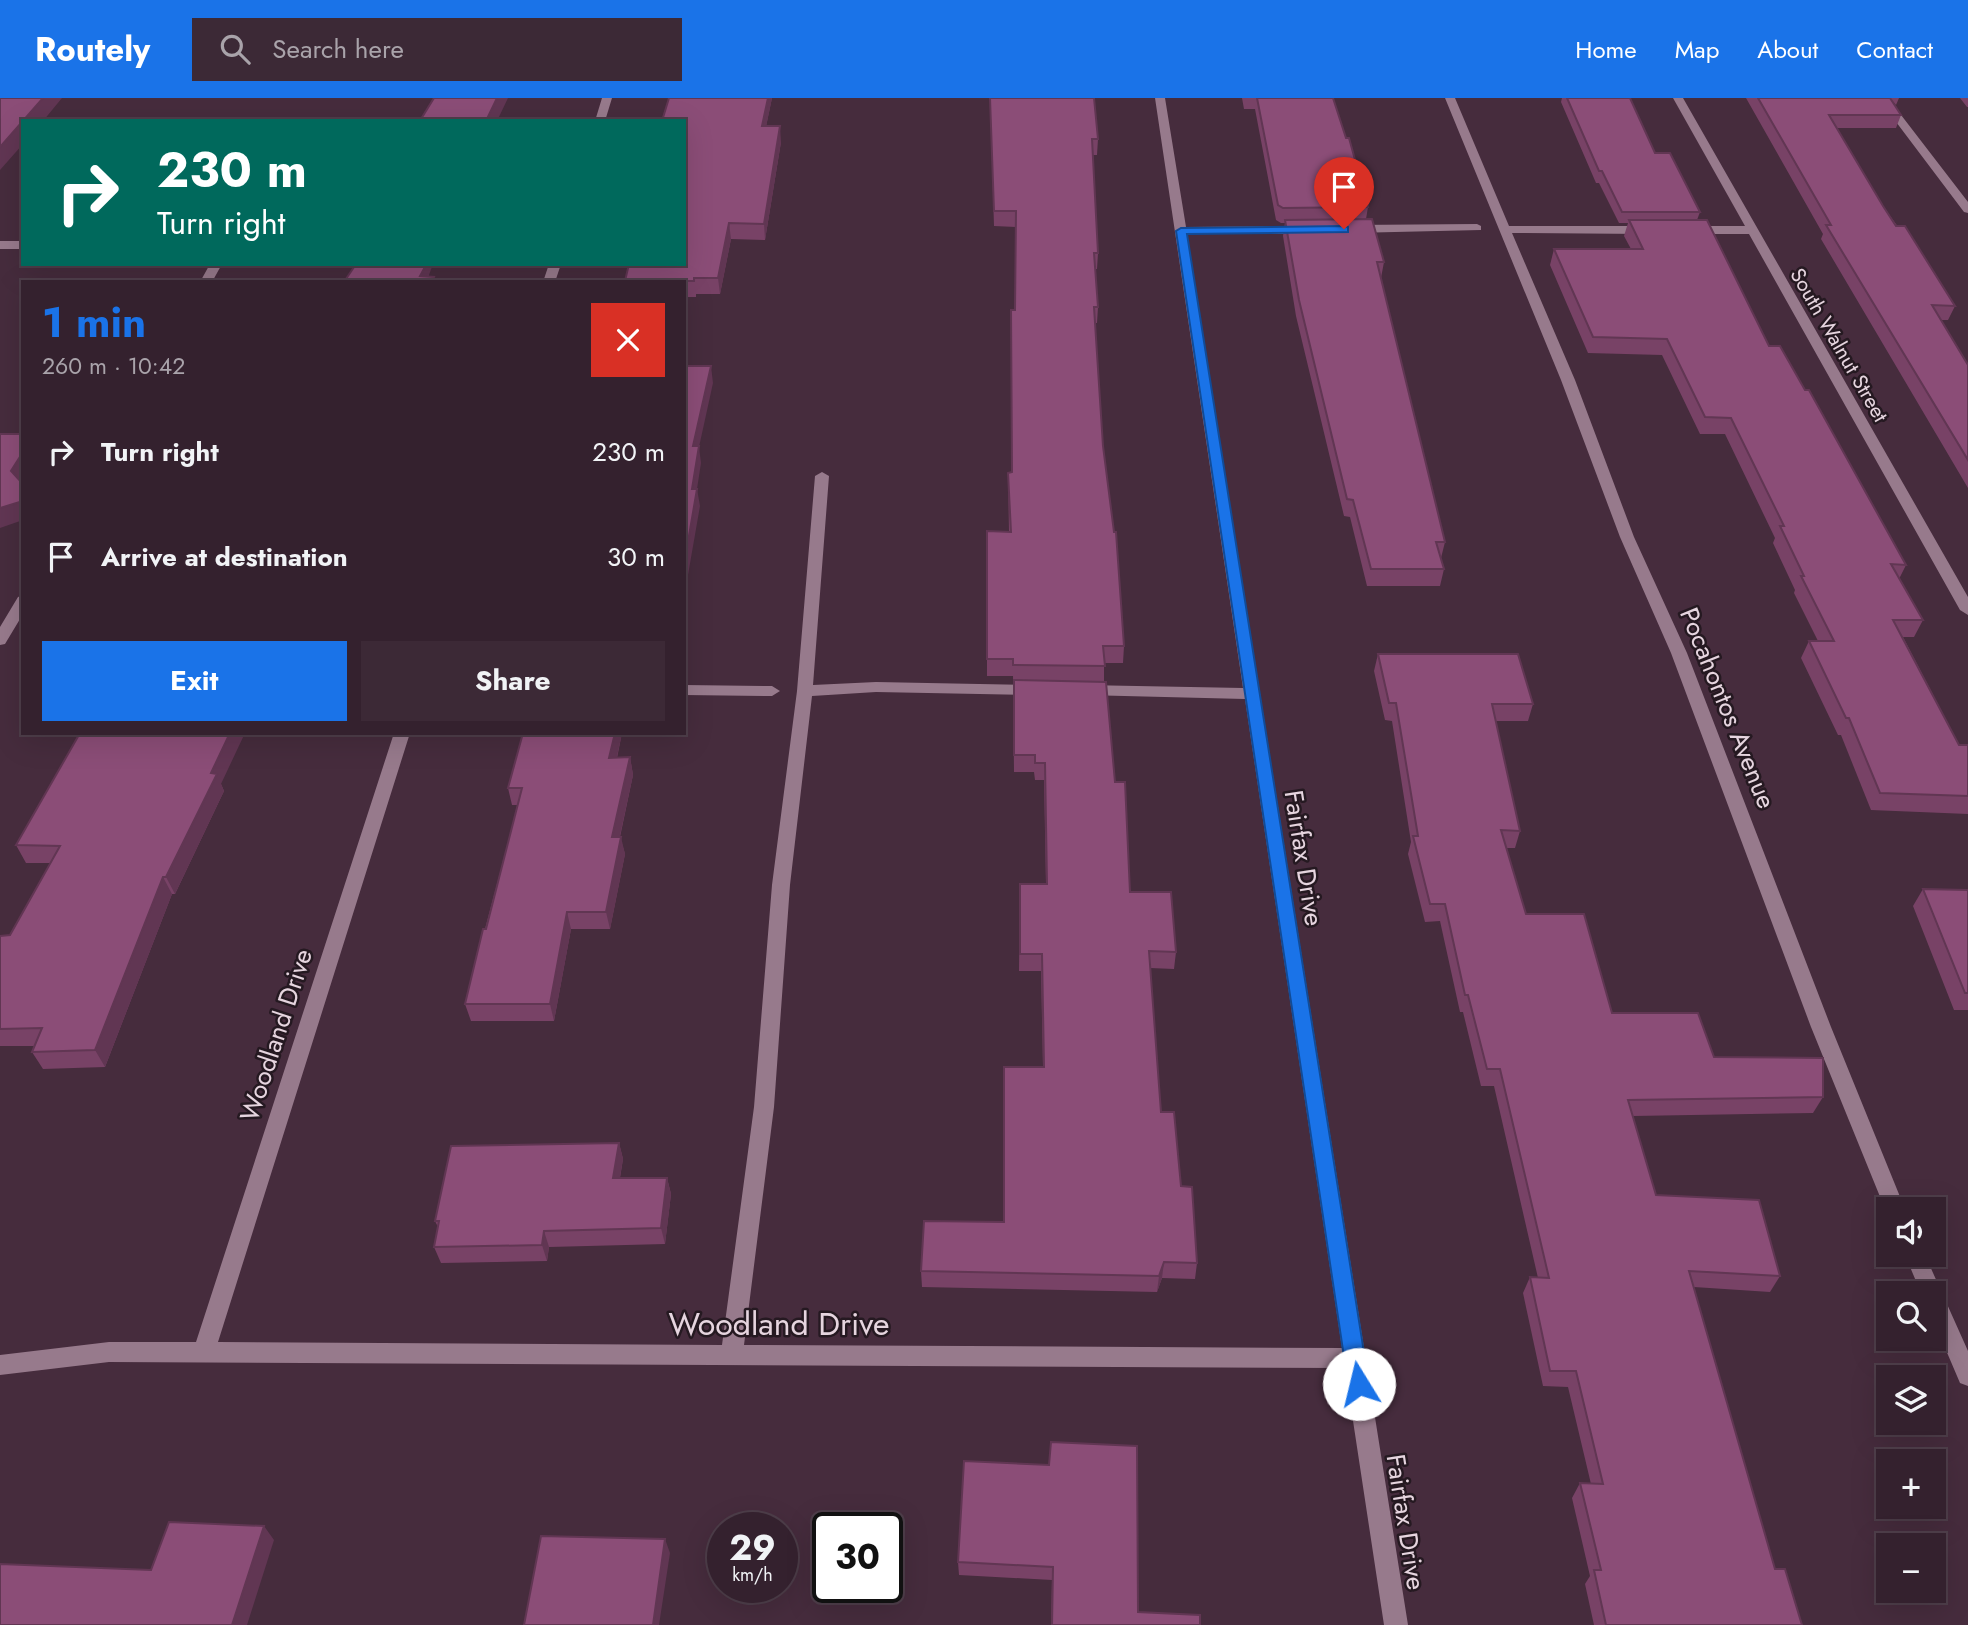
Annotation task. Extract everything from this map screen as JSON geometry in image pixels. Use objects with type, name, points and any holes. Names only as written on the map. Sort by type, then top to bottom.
[{"type":"street","points":[[601,119],[607,98]]},
{"type":"street","name":"Fairfax Drive","points":[[1160,98],[1396,1625]]},
{"type":"street","name":"Pocahontos Avenue","points":[[1450,98],[1568,380],[1627,537],[1679,653],[1821,1027],[1890,1197]]},
{"type":"street","name":"South Walnut Street","points":[[1678,98],[1968,610]]},
{"type":"street","points":[[1883,98],[1968,210]]},
{"type":"street","points":[[1337,230],[1477,228]]},
{"type":"street","points":[[1504,229],[1657,230]]},
{"type":"street","points":[[1181,231],[1323,230]]},
{"type":"street","points":[[1671,230],[1752,230]]},
{"type":"street","points":[[0,245],[21,245]]},
{"type":"street","points":[[732,1355],[764,1107],[781,885],[805,691],[822,476]]},
{"type":"street","points":[[0,640],[12,617]]},
{"type":"street","points":[[805,691],[876,687],[1252,694]]},
{"type":"street","points":[[686,690],[772,691]]},
{"type":"street","name":"Woodland Drive","points":[[204,1354],[401,735]]},
{"type":"street","points":[[1946,1326],[1968,1376]]},
{"type":"street","name":"Woodland Drive","points":[[0,1365],[109,1352],[1354,1358]]},
{"type":"building","points":[[0,98],[43,98],[25,119],[21,119],[21,123],[0,147]]},
{"type":"building","points":[[434,98],[497,98],[487,119],[421,119]]},
{"type":"building","points":[[669,98],[768,98],[762,126],[780,126],[764,224],[729,223],[718,278],[694,278],[694,281],[625,280],[629,266],[686,266],[686,119],[663,119]]},
{"type":"building","points":[[990,98],[1094,98],[1098,139],[1092,139],[1098,307],[1094,307],[1103,446],[1116,532],[1124,646],[1103,646],[1105,666],[1013,665],[1013,659],[987,659],[987,531],[1011,532],[1008,473],[1012,472],[1011,310],[1015,310],[1016,211],[994,211]]},
{"type":"building","points":[[1257,98],[1333,98],[1346,138],[1349,138],[1368,207],[1283,208],[1278,205]]},
{"type":"building","points":[[1567,98],[1630,98],[1655,153],[1670,153],[1700,212],[1622,212],[1602,171],[1599,171]]},
{"type":"building","points":[[1758,98],[1890,98],[1901,115],[1829,115],[1896,226],[1905,226],[1955,306],[1932,305],[1968,365],[1968,460],[1826,225],[1831,225]]},
{"type":"building","points":[[1372,219],[1384,262],[1377,262],[1445,542],[1436,542],[1444,569],[1371,569],[1353,500],[1347,499],[1299,300],[1285,220]]},
{"type":"building","points":[[1629,220],[1707,220],[1769,346],[1780,346],[1805,390],[1809,390],[1906,565],[1891,564],[1923,620],[1893,620],[1959,745],[1968,745],[1968,796],[1880,793],[1849,718],[1846,718],[1809,641],[1834,641],[1801,576],[1804,576],[1780,526],[1784,526],[1731,418],[1705,417],[1667,339],[1593,337],[1554,249],[1643,249]]},
{"type":"building","points":[[355,266],[425,266],[420,276],[434,277],[433,280],[345,280]]},
{"type":"building","points":[[686,366],[711,366],[693,446],[699,446],[692,489],[697,489],[686,553]]},
{"type":"building","points":[[0,434],[21,434],[21,455],[11,471],[21,482],[21,502],[0,508]]},
{"type":"building","points":[[1378,654],[1518,654],[1533,704],[1492,704],[1520,831],[1501,830],[1526,914],[1584,914],[1612,1013],[1698,1013],[1714,1057],[1823,1058],[1823,1097],[1628,1100],[1656,1195],[1759,1200],[1780,1276],[1689,1271],[1775,1569],[1785,1569],[1802,1625],[1606,1625],[1594,1570],[1601,1570],[1580,1483],[1603,1484],[1576,1371],[1550,1371],[1530,1277],[1549,1278],[1500,1069],[1487,1069],[1468,995],[1465,995],[1445,904],[1430,904],[1413,836],[1418,836],[1396,703],[1389,703]]},
{"type":"building","points":[[1014,680],[1106,682],[1115,782],[1125,782],[1130,892],[1171,892],[1176,952],[1149,951],[1161,1112],[1174,1112],[1181,1186],[1192,1187],[1197,1263],[1164,1262],[1159,1276],[921,1271],[924,1221],[1004,1222],[1004,1067],[1044,1067],[1042,954],[1020,954],[1020,884],[1047,884],[1045,763],[1035,763],[1035,755],[1014,755]]},
{"type":"building","points":[[79,735],[229,735],[211,773],[217,774],[166,877],[163,877],[95,1050],[32,1052],[42,1028],[0,1029],[0,936],[10,935],[60,846],[16,845]]},
{"type":"building","points":[[522,735],[615,735],[609,758],[630,757],[612,837],[621,837],[606,912],[567,912],[550,1004],[465,1004],[522,788],[508,788]]},
{"type":"building","points":[[1923,889],[1968,890],[1968,993],[1965,993]]},
{"type":"building","points":[[619,1143],[613,1178],[667,1178],[661,1228],[544,1231],[542,1245],[434,1247],[439,1221],[435,1221],[451,1146]]},
{"type":"building","points":[[1051,1442],[1137,1446],[1138,1612],[1200,1615],[1200,1625],[1052,1625],[1053,1567],[958,1562],[964,1461],[1049,1465]]},
{"type":"building","points":[[169,1522],[264,1526],[232,1625],[0,1625],[0,1564],[151,1570]]},
{"type":"building","points":[[541,1536],[665,1539],[653,1625],[524,1625]]},
{"type":"route","points":[[1344,229],[1181,231],[1359,1384]]}]
